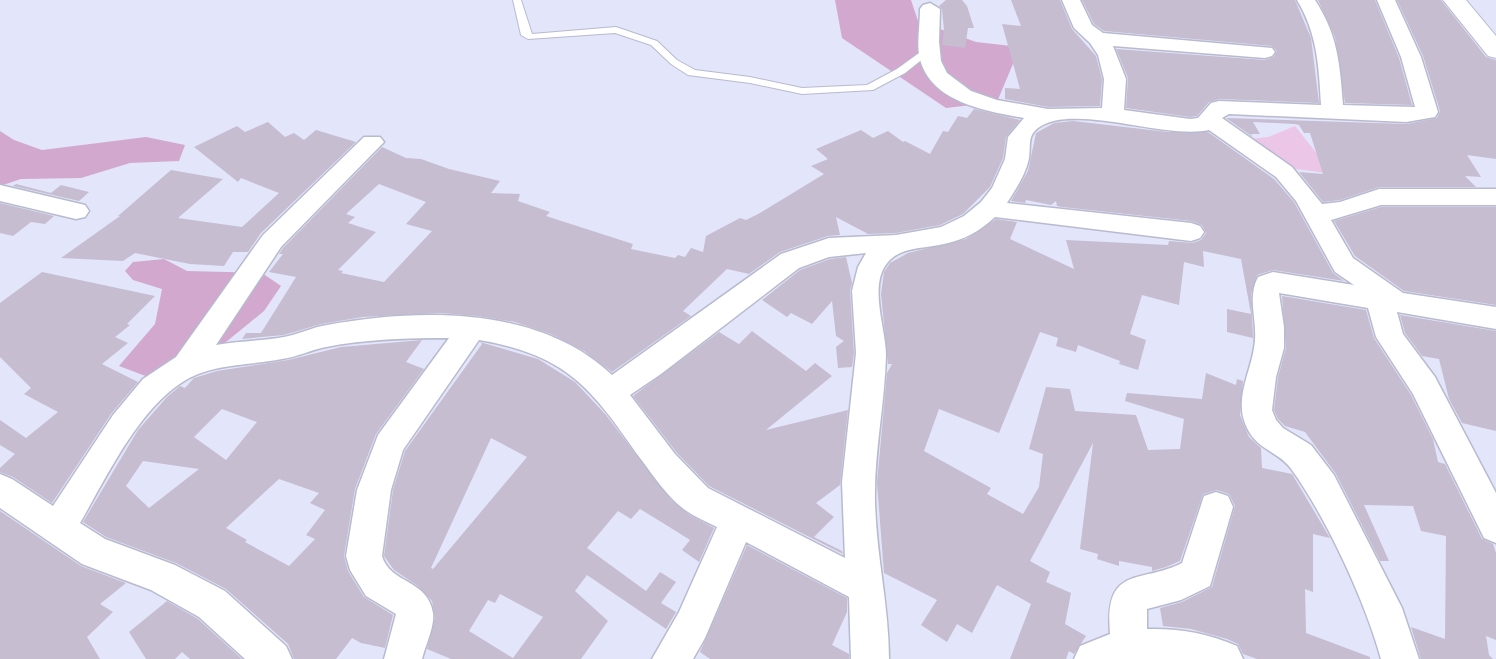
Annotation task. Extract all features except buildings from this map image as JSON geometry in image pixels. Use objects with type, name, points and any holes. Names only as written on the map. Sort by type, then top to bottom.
[{"type":"street","points":[[1071,0],[1084,28],[1098,39],[1108,55],[1114,79],[1112,117]]},
{"type":"street","points":[[1306,0],[1316,16],[1329,54],[1332,111]]},
{"type":"street","points":[[930,9],[929,50],[938,74],[965,97],[1044,115],[1075,114],[1190,126],[1211,121],[1220,108],[1229,107],[1424,114],[1428,110],[1411,57],[1386,0]]},
{"type":"street","points":[[1454,0],[1493,45]]},
{"type":"street","points":[[1098,39],[1265,52]]},
{"type":"street","points":[[609,393],[651,366],[790,261],[807,252],[832,245],[897,244],[951,234],[990,208],[1016,161],[1019,137],[1033,120],[1044,115]]},
{"type":"street","points":[[1211,121],[1284,172],[1306,197],[1344,265],[1392,302]]},
{"type":"street","points":[[187,365],[272,240],[372,142]]},
{"type":"street","points":[[0,193],[76,212]]},
{"type":"street","points":[[1314,213],[1342,210],[1379,197],[1496,197]]},
{"type":"street","points":[[990,208],[1058,220],[1152,226],[1191,232]]},
{"type":"street","points":[[870,659],[872,622],[858,503],[862,428],[872,350],[866,308],[866,280],[880,254],[897,244]]},
{"type":"street","points":[[1400,659],[1389,621],[1322,485],[1300,455],[1272,438],[1262,426],[1257,410],[1261,377],[1269,348],[1270,327],[1265,293],[1268,284],[1273,282],[1496,318]]},
{"type":"street","points":[[1392,302],[1390,337],[1424,386],[1496,526]]},
{"type":"street","points":[[403,659],[415,614],[409,601],[379,584],[368,570],[364,556],[374,490],[389,446],[473,327]]},
{"type":"street","points":[[58,529],[113,442],[152,390],[168,375],[187,365],[209,358],[283,348],[329,335],[473,327],[503,331],[568,356],[593,372],[677,483],[696,499],[868,588]]},
{"type":"street","points":[[0,489],[94,552],[184,587],[212,604],[273,659]]},
{"type":"street","points":[[1130,649],[1126,625],[1129,602],[1134,594],[1148,588],[1186,581],[1197,574],[1216,507]]},
{"type":"street","points":[[671,659],[692,625],[737,522]]},
{"type":"street","points":[[1093,659],[1130,649],[1163,647],[1196,650],[1224,659]]},
{"type":"lane","points":[[517,0],[523,28],[526,35],[531,37],[616,30],[654,43],[674,62],[692,73],[750,80],[787,90],[869,88],[901,71],[929,50]]},
{"type":"shaded area","points":[[835,0],[911,0],[918,21],[976,42],[1020,47],[997,102],[946,108],[842,38]]},
{"type":"shaded area","points":[[1295,126],[1333,174],[1282,167],[1250,139],[1268,137]]},
{"type":"shaded area","points":[[0,131],[14,140],[42,150],[146,137],[185,145],[179,161],[130,163],[81,178],[21,179],[0,186]]},
{"type":"shaded area","points":[[164,259],[187,271],[262,273],[281,286],[264,311],[172,386],[119,366],[155,324],[162,289],[133,280],[125,271],[133,262]]}]
